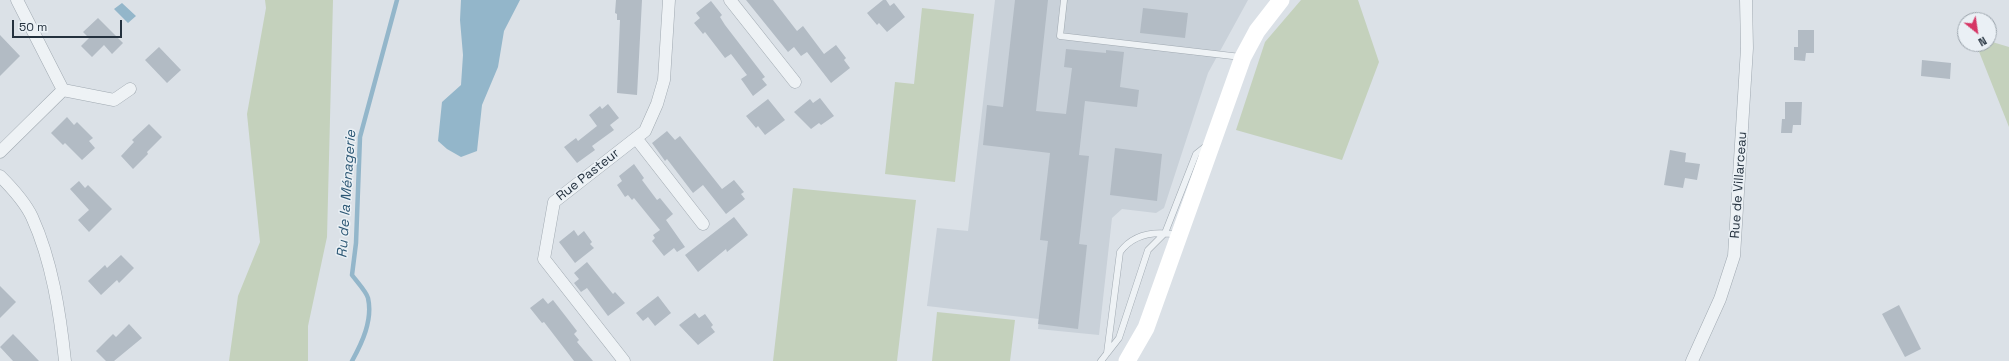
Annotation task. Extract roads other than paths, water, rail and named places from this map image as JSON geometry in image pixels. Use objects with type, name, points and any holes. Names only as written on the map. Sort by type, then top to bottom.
[{"type":"street","points":[[17,0],[63,90]]},
{"type":"street","name":"Rue Pasteur","points":[[624,361],[544,259],[554,202],[645,130],[657,104],[664,80],[669,0]]},
{"type":"street","points":[[730,0],[795,82]]},
{"type":"street","points":[[1127,361],[1146,328],[1172,234],[1212,142],[1243,57],[1257,31],[1281,0]]},
{"type":"street","name":"Rue de Villarceau","points":[[1692,361],[1720,299],[1734,256],[1747,48],[1746,0]]},
{"type":"street","points":[[63,90],[114,100],[130,89]]},
{"type":"street","points":[[0,152],[63,90]]},
{"type":"street","points":[[636,138],[703,224]]},
{"type":"street","points":[[0,176],[14,190],[32,216],[49,265],[62,333],[65,361]]},
{"type":"lane","points":[[1064,0],[1060,36],[1243,57]]},
{"type":"lane","points":[[1107,353],[1120,252],[1124,245],[1133,239],[1150,233],[1172,234]]},
{"type":"lane","points":[[1101,361],[1119,338],[1148,250],[1172,234]]},
{"type":"water","points":[[461,0],[520,0],[504,31],[498,67],[482,105],[477,151],[461,157],[447,149],[438,141],[442,102],[461,85],[463,55],[460,20]]},
{"type":"water","points":[[122,3],[136,16],[128,23],[114,9]]},
{"type":"waterway","name":"Ru de la Ménagerie","points":[[352,361],[366,331],[369,315],[367,295],[352,275],[356,243],[360,137],[397,0]]}]
